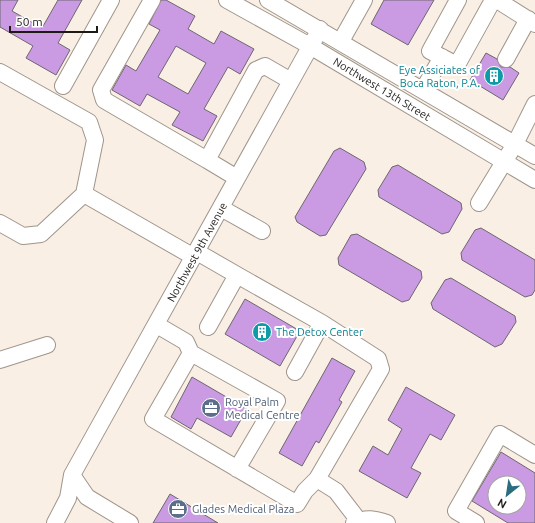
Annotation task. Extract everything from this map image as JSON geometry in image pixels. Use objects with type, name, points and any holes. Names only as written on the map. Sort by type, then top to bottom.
[{"type":"street","points":[[63,86],[111,0]]},
{"type":"street","points":[[152,0],[101,90],[104,100],[237,178]]},
{"type":"street","name":"Northwest 13th Street","points":[[227,0],[310,46],[535,180]]},
{"type":"street","name":"Northwest 13th Street","points":[[268,0],[341,41],[535,156]]},
{"type":"street","points":[[341,41],[364,0]]},
{"type":"street","points":[[458,0],[430,51],[457,65],[493,0]]},
{"type":"street","points":[[497,0],[532,22],[506,59]]},
{"type":"street","name":"Northwest 9th Avenue","points":[[56,523],[68,498],[72,475],[196,255],[320,29]]},
{"type":"street","points":[[423,90],[442,57]]},
{"type":"street","points":[[207,160],[256,70],[265,66],[291,81]]},
{"type":"street","points":[[0,72],[89,122],[95,140],[84,194],[40,234],[23,236],[0,223]]},
{"type":"street","points":[[479,203],[515,144],[535,104]]},
{"type":"street","points":[[84,194],[196,255],[237,275],[322,323],[378,359],[381,369],[317,479],[305,491],[297,504],[153,419],[191,353]]},
{"type":"street","points":[[221,208],[262,232]]},
{"type":"street","points":[[208,327],[237,275]]},
{"type":"street","points":[[295,372],[322,323]]},
{"type":"street","points":[[157,325],[186,342],[191,353],[277,401],[237,469]]},
{"type":"street","points":[[0,360],[47,345]]},
{"type":"street","points":[[476,523],[456,511],[500,434],[535,455]]},
{"type":"street","points":[[72,475],[87,497],[130,523]]},
{"type":"street","points":[[317,479],[336,491],[358,521],[374,518],[388,523]]},
{"type":"building","points":[[0,0],[18,0],[12,11],[42,28],[58,0],[82,0],[58,43],[70,50],[56,75],[26,58],[33,46],[0,27]]},
{"type":"building","points":[[161,0],[166,0],[195,16],[188,29],[214,44],[221,31],[254,49],[240,74],[228,67],[204,109],[217,116],[203,141],[172,125],[180,112],[147,94],[140,106],[112,90],[126,65],[136,71],[160,30],[149,24]],"holes":[[[176,46],[206,63],[188,94],[158,77]]]},
{"type":"building","points":[[384,0],[434,0],[408,45],[371,24]]},
{"type":"building","name":"Eye Assiciates of Boca Raton, P.A.","points":[[486,53],[497,59],[501,67],[510,67],[519,73],[503,100],[470,80]]},
{"type":"building","points":[[340,148],[364,162],[366,169],[326,235],[320,236],[297,222],[295,217],[334,151]]},
{"type":"building","points":[[398,165],[461,203],[462,209],[449,232],[442,234],[379,197],[378,190],[392,167]]},
{"type":"building","points":[[481,228],[535,260],[535,290],[532,295],[525,297],[462,260],[461,253],[475,230]]},
{"type":"building","points":[[357,234],[421,271],[422,278],[409,300],[402,302],[339,265],[338,258],[351,235]]},
{"type":"building","points":[[451,278],[515,316],[516,322],[502,344],[495,347],[433,309],[431,303],[445,280]]},
{"type":"building","name":"The Detox Center","points":[[245,299],[300,331],[280,366],[225,334]]},
{"type":"building","points":[[332,358],[355,371],[339,400],[342,402],[319,443],[316,441],[302,466],[279,453]]},
{"type":"building","name":"Royal Palm Medical Centre","points":[[192,377],[247,409],[231,437],[197,418],[191,429],[171,417]]},
{"type":"building","points":[[406,387],[455,415],[441,440],[430,434],[411,468],[421,473],[407,498],[359,471],[373,446],[388,455],[402,429],[388,420]]},
{"type":"building","points":[[501,452],[535,473],[535,523],[508,523],[495,515],[527,515],[527,475],[487,475]]},
{"type":"building","points":[[487,476],[487,510],[472,501]]},
{"type":"building","name":"Glades Medical Plaza","points":[[170,494],[218,523],[153,523]]},
{"type":"place","name":"Eye Assiciates of Boca Raton, P.A.","points":[[494,76]]},
{"type":"place","name":"The Detox Center","points":[[262,332]]},
{"type":"place","name":"Royal Palm Medical Centre","points":[[211,408]]},
{"type":"place","name":"Glades Medical Plaza","points":[[178,509]]}]
